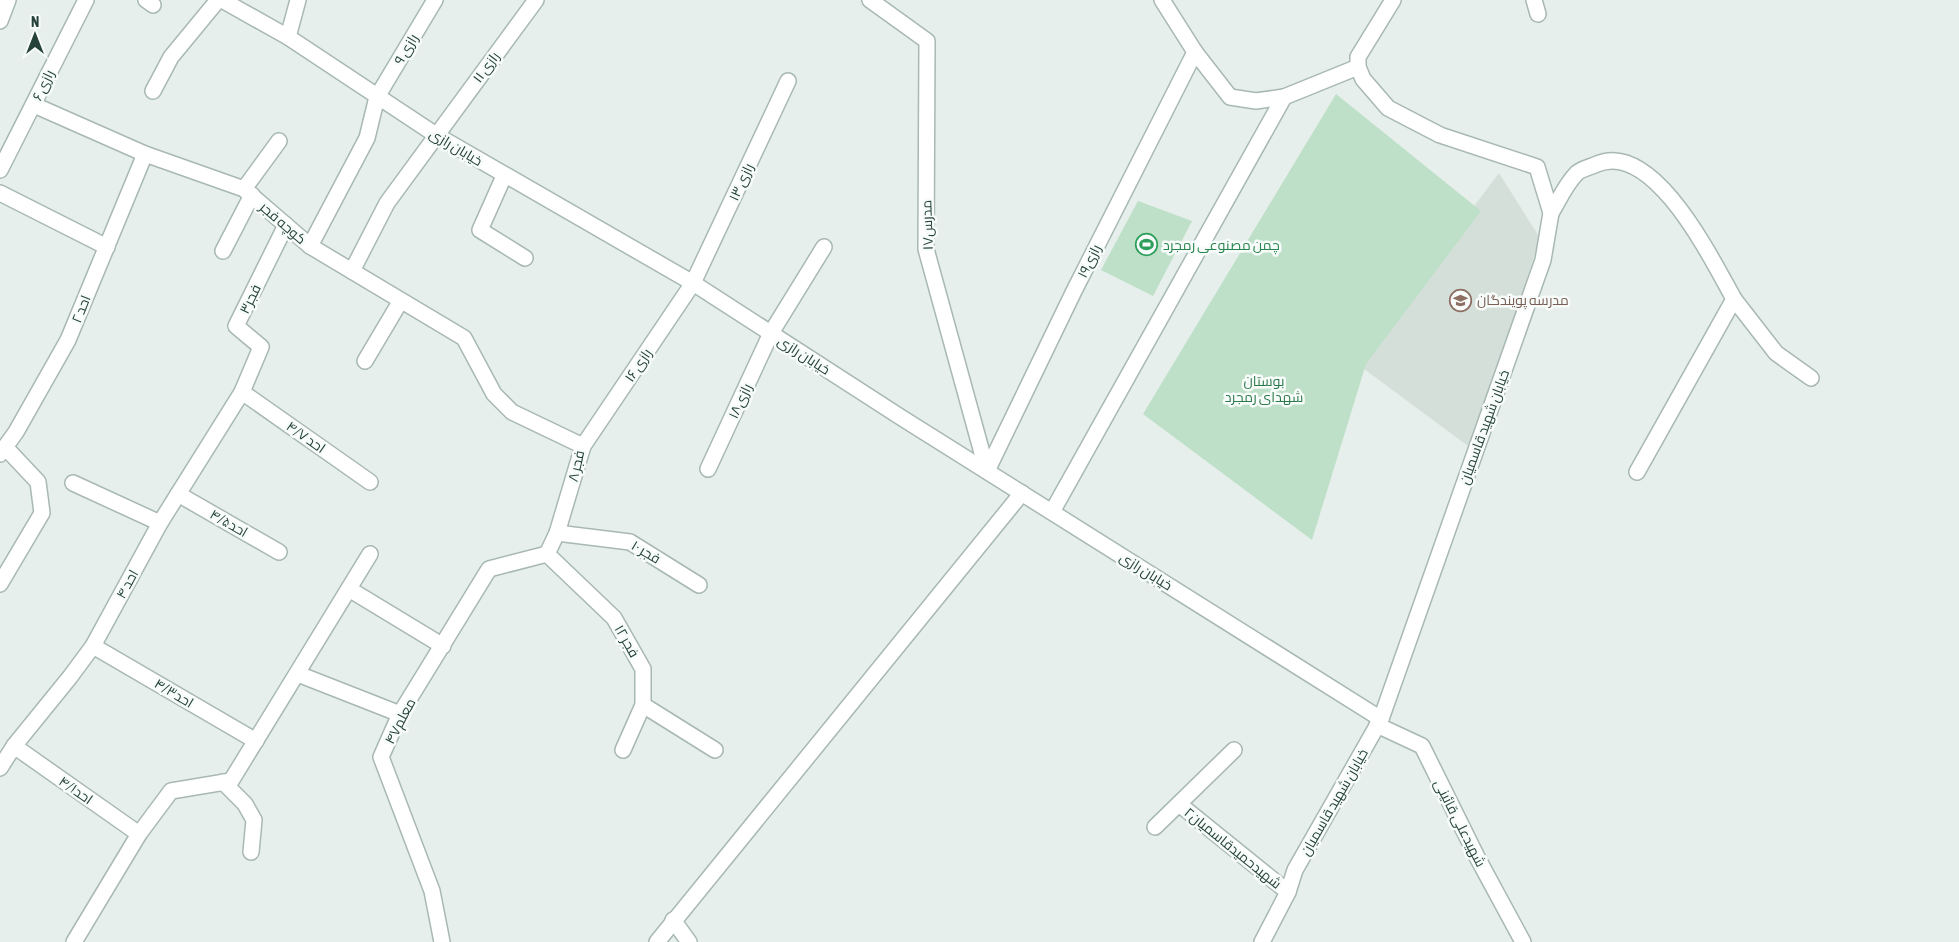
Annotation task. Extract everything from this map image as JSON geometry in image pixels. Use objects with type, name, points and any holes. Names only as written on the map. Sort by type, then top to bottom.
[{"type":"street","points":[[0,22],[8,0]]},
{"type":"street","name":"رازی ۶","points":[[0,170],[86,0]]},
{"type":"street","points":[[153,91],[171,57],[218,0]]},
{"type":"street","name":"خیابان رازی","points":[[222,0],[288,37],[436,135],[693,284],[1379,722]]},
{"type":"street","points":[[288,37],[298,0]]},
{"type":"street","name":"رازی ۹","points":[[310,246],[367,138],[377,97],[435,0]]},
{"type":"street","name":"رازی ۱۱","points":[[352,271],[387,203],[536,0]]},
{"type":"street","name":"مدرس۱۷","points":[[870,0],[927,41],[926,249],[987,471]]},
{"type":"street","points":[[1162,0],[1195,52],[1230,96],[1256,101],[1284,97],[1358,67],[1358,57],[1394,0]]},
{"type":"street","name":"رازی۱۹","points":[[987,471],[1074,291],[1195,52]]},
{"type":"street","name":"خیابان شهید قاسمیان","points":[[1262,942],[1288,892],[1295,870],[1379,722],[1543,260],[1552,213],[1537,167],[1440,135],[1388,108],[1363,79],[1358,67]]},
{"type":"street","name":"رازی ۱۳","points":[[693,284],[788,81]]},
{"type":"street","points":[[1052,512],[1284,97]]},
{"type":"street","name":"کوچه فجر","points":[[34,105],[145,154],[248,192],[310,246],[400,302],[464,338],[494,394]]},
{"type":"street","points":[[223,251],[248,192],[279,141]]},
{"type":"street","name":"احد ۲","points":[[3,450],[16,432],[68,340],[145,154]]},
{"type":"street","points":[[1552,213],[1577,172],[1605,160],[1634,166],[1658,183],[1693,226],[1734,299],[1776,353],[1811,378]]},
{"type":"street","points":[[504,176],[480,230],[525,258]]},
{"type":"street","points":[[0,193],[107,247]]},
{"type":"street","name":"فجر۳","points":[[242,392],[261,347],[236,326],[286,225]]},
{"type":"street","name":"رازی۱۸","points":[[708,468],[771,334],[824,247]]},
{"type":"street","name":"رازی ۱۶","points":[[583,446],[693,284]]},
{"type":"street","points":[[1637,472],[1734,299]]},
{"type":"street","points":[[365,361],[400,302]]},
{"type":"street","name":"احد ۴/۷","points":[[242,392],[370,482]]},
{"type":"street","name":"احد ۴","points":[[5,755],[70,677],[93,646],[160,523],[242,392]]},
{"type":"street","name":"فجر ۸","points":[[494,394],[512,412],[583,446],[557,533],[547,554]]},
{"type":"street","points":[[0,584],[42,513],[38,482],[3,450]]},
{"type":"street","points":[[73,482],[160,523]]},
{"type":"street","points":[[657,942],[1022,493]]},
{"type":"street","name":"احد۴/۵","points":[[178,494],[279,552]]},
{"type":"street","name":"فجر ۱۰","points":[[557,533],[630,542],[699,586]]},
{"type":"street","points":[[77,937],[139,834],[171,791],[231,781],[370,554]]},
{"type":"street","name":"معلم۴۷","points":[[442,942],[432,891],[381,757],[400,714],[488,569],[547,554]]},
{"type":"street","name":"فجر ۱۲","points":[[547,554],[614,618],[643,669],[643,705],[623,750]]},
{"type":"street","points":[[349,589],[443,646]]},
{"type":"street","name":"احد۴/۳","points":[[93,646],[256,741]]},
{"type":"street","points":[[298,674],[400,714]]},
{"type":"street","points":[[643,705],[716,750]]},
{"type":"street","name":"شهیدعلی قائینی","points":[[1379,722],[1422,746],[1523,942]]},
{"type":"street","name":"شهیدحمیدقاسمیان۲","points":[[1155,827],[1234,750]]},
{"type":"street","name":"احد۴/۱","points":[[5,755],[139,834]]},
{"type":"street","points":[[223,782],[245,804],[254,820],[251,852]]},
{"type":"street","name":"شهیدحمیدقاسمیان۲","points":[[1179,804],[1288,892]]},
{"type":"street","points":[[673,920],[690,942]]},
{"type":"shaded area","name":"مدرسه پویندگان","points":[[1499,173],[1540,238],[1472,449],[1356,363]]},
{"type":"green space","name":"بوستان شهدای رمجرد","points":[[1336,94],[1481,211],[1366,364],[1312,540],[1143,414]]},
{"type":"green space","name":"چمن مصنوعی رمجرد","points":[[1138,201],[1192,221],[1153,296],[1101,270]]},
{"type":"place","name":"چمن مصنوعی رمجرد","points":[[1147,245]]},
{"type":"place","name":"مدرسه پویندگان","points":[[1461,300]]}]
